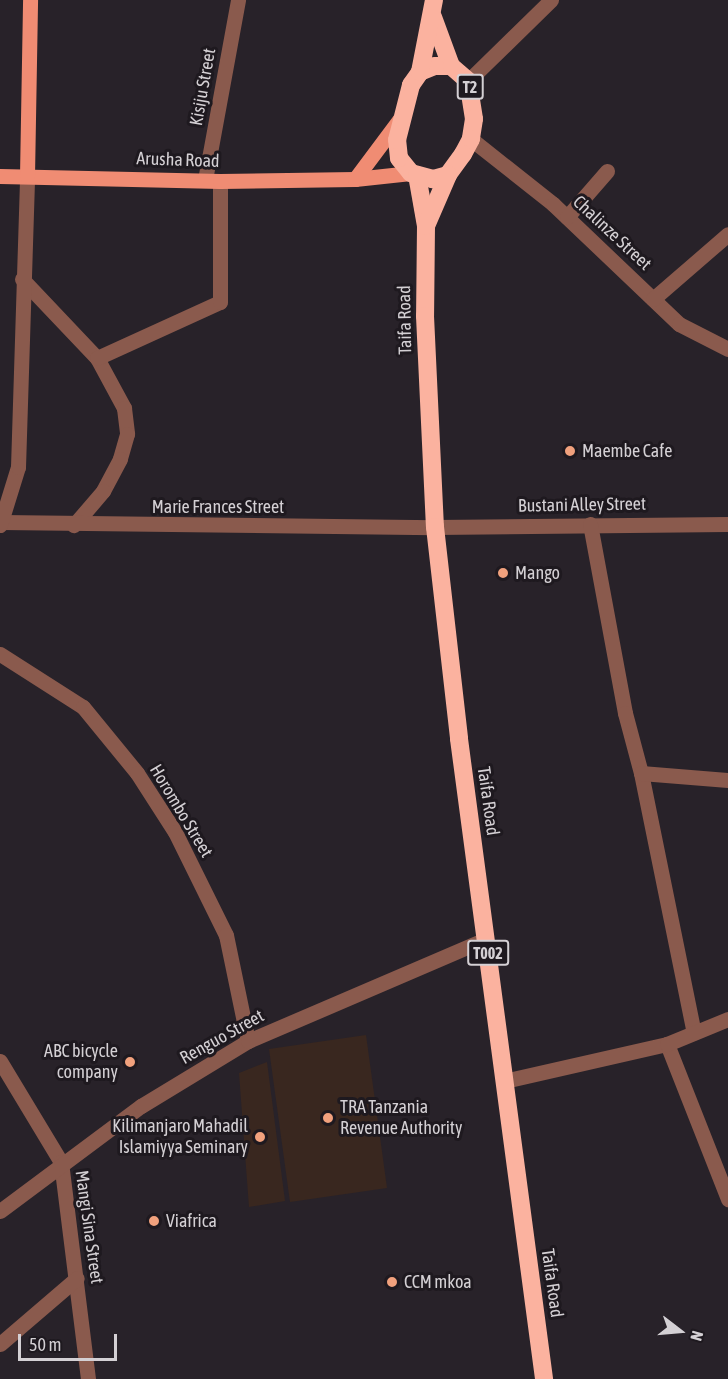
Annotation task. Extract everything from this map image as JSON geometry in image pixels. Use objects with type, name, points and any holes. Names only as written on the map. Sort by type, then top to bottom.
[{"type":"highway","name":"T2","points":[[433,8],[451,66],[468,81],[474,103],[471,139],[448,175]]},
{"type":"highway","name":"T2","points":[[414,174],[399,158],[399,120],[404,100],[420,72],[433,8]]},
{"type":"highway","name":"T2","points":[[420,72],[435,66],[451,66]]},
{"type":"highway","points":[[414,174],[432,179],[448,175]]},
{"type":"highway","name":"Taifa Road","points":[[414,174],[426,226],[425,316],[435,527],[504,1081],[544,1379]]},
{"type":"highway","name":"Taifa Road","points":[[426,226],[448,175]]},
{"type":"main road","points":[[27,176],[30,0]]},
{"type":"main road","points":[[355,179],[399,120]]},
{"type":"main road","name":"Arusha Road","points":[[0,176],[213,181],[355,179],[414,174]]},
{"type":"street","name":"Kisiju Street","points":[[97,358],[220,302],[213,181],[238,0]]},
{"type":"street","points":[[468,81],[551,0]]},
{"type":"street","name":"Chalinze Street","points":[[471,139],[567,217],[679,324],[728,349]]},
{"type":"street","points":[[567,217],[607,171]]},
{"type":"street","points":[[1,523],[18,467],[22,279],[27,176]]},
{"type":"street","points":[[652,299],[728,234]]},
{"type":"street","points":[[22,279],[97,358],[124,408],[126,447],[103,491],[74,525]]},
{"type":"street","name":"Marie Frances Street","points":[[1,523],[435,527]]},
{"type":"street","points":[[590,524],[623,702],[641,773],[694,1033]]},
{"type":"street","name":"Bustani Alley Street","points":[[435,527],[728,524]]},
{"type":"street","name":"Horombo Street","points":[[0,654],[83,707],[137,773],[175,832],[226,935],[248,1041]]},
{"type":"street","points":[[641,773],[728,780]]},
{"type":"street","name":"Renguo Street","points":[[0,1210],[61,1162],[141,1106],[248,1041],[486,939]]},
{"type":"street","points":[[504,1081],[666,1044],[728,1019]]},
{"type":"street","points":[[666,1044],[728,1199]]},
{"type":"street","name":"Mangi Sina Street","points":[[0,1061],[61,1162],[88,1379]]},
{"type":"street","points":[[0,1344],[77,1278]]},
{"type":"shaded area","name":"TRA Tanzania Revenue Authority","points":[[366,1035],[387,1188],[290,1202],[269,1049]]},
{"type":"shaded area","name":"Kilimanjaro Mahadil Islamiyya Seminary","points":[[267,1062],[285,1201],[249,1207],[239,1073]]},
{"type":"place","name":"Maembe Cafe","points":[[570,451]]},
{"type":"place","name":"Mango","points":[[503,573]]},
{"type":"place","name":"ABC bicycle company","points":[[130,1062]]},
{"type":"place","name":"TRA Tanzania Revenue Authority","points":[[328,1118]]},
{"type":"place","name":"Kilimanjaro Mahadil Islamiyya Seminary","points":[[260,1137]]},
{"type":"place","name":"Viafrica","points":[[154,1221]]},
{"type":"place","name":"CCM mkoa","points":[[392,1282]]}]
